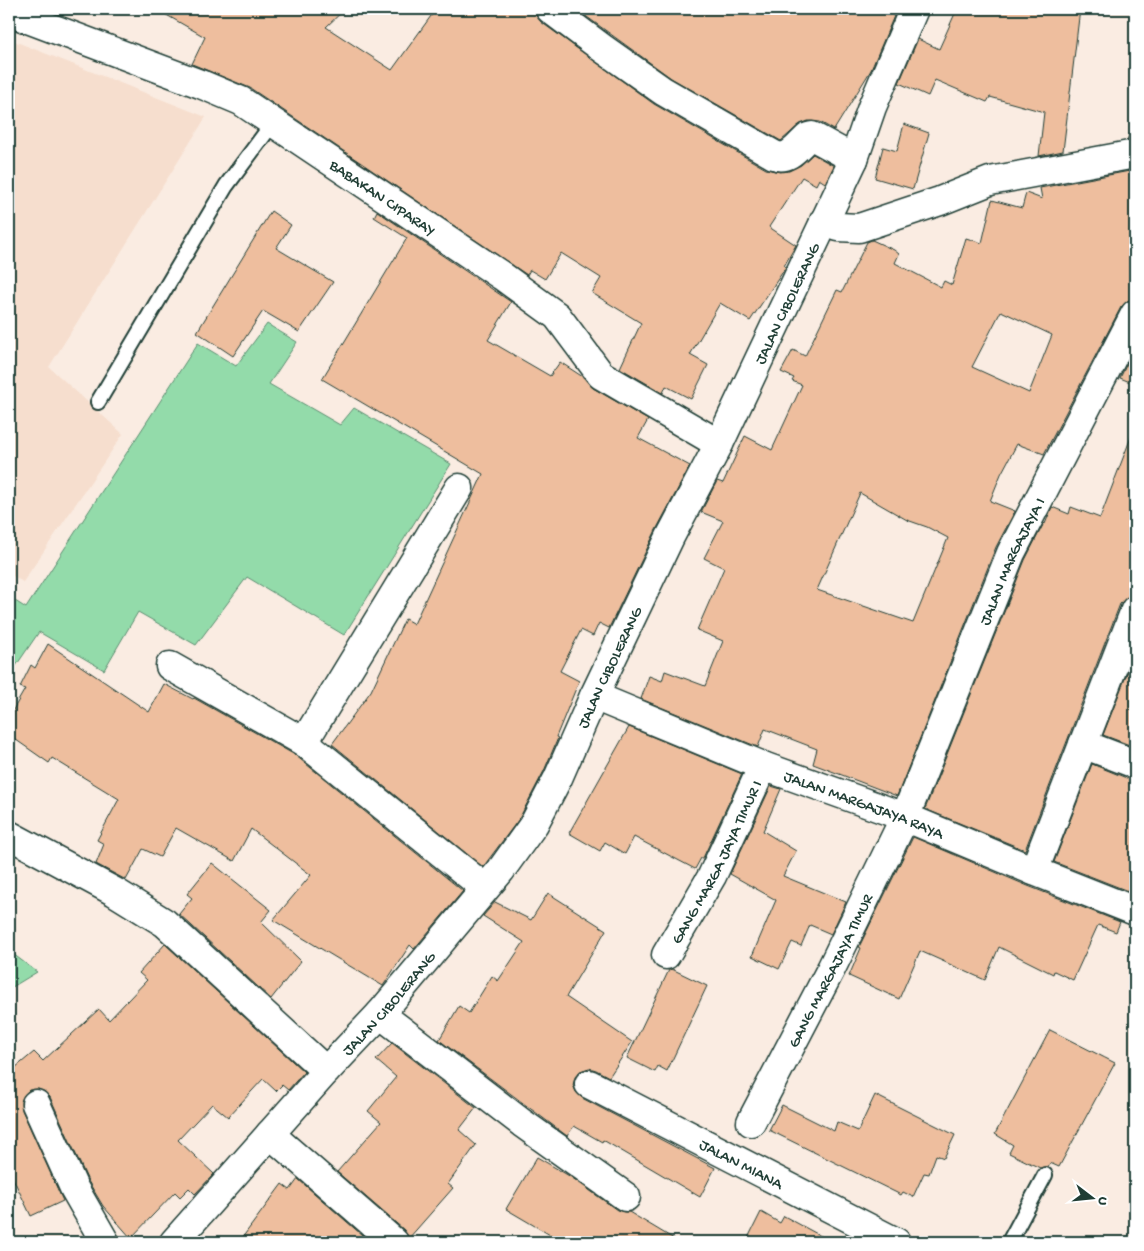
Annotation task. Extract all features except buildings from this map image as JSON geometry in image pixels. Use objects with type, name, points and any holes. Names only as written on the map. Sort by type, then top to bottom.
[{"type":"street","points":[[550,9],[663,90],[774,155],[781,158],[786,157],[808,137],[812,136],[854,159]]},
{"type":"street","name":"JALAN CIBOLERANG","points":[[174,1242],[326,1070],[380,1014],[485,888],[534,824],[558,778],[594,696],[670,538],[719,444],[854,159],[872,107],[914,9]]},
{"type":"street","name":"BABAKAN CIPARAY","points":[[9,12],[222,92],[241,101],[502,276],[557,316],[601,375],[719,444]]},
{"type":"street","points":[[824,222],[838,227],[859,228],[940,201],[990,181],[1135,154]]},
{"type":"street","name":"JALAN MARGAJAYA I","points":[[905,817],[1011,553],[1135,314]]},
{"type":"street","points":[[304,742],[459,488]]},
{"type":"street","points":[[1034,871],[1135,610]]},
{"type":"street","points":[[170,666],[304,742],[485,888]]},
{"type":"street","name":"JALAN MARGAJAYA RAYA","points":[[594,696],[763,766],[905,817],[1135,911]]},
{"type":"street","points":[[1083,744],[1135,764]]},
{"type":"street","name":"GANG MARGA JAYA TIMUR I","points":[[666,955],[712,876],[763,766]]},
{"type":"street","name":"GANG MARGAJAYA TIMUR","points":[[751,1122],[831,969],[905,817]]},
{"type":"street","points":[[9,835],[115,892],[165,922],[326,1070]]},
{"type":"street","points":[[380,1014],[522,1123],[626,1197]]},
{"type":"street","name":"JALAN MIANA","points":[[589,1084],[896,1242]]},
{"type":"street","points":[[36,1104],[74,1188],[105,1242]]},
{"type":"street","points":[[270,1134],[394,1242]]},
{"type":"lane","points":[[98,402],[226,186],[273,123]]},
{"type":"lane","points":[[1009,1242],[1045,1175]]},
{"type":"shaded area","points":[[9,39],[206,117],[49,367],[123,434],[23,582],[9,574]]},
{"type":"green space","points":[[267,324],[297,342],[269,384],[340,425],[354,408],[451,464],[344,635],[247,577],[196,645],[138,612],[104,670],[39,632],[9,676],[9,597],[26,608],[198,343],[236,366]]},
{"type":"green space","points":[[9,951],[37,972],[9,989]]}]
